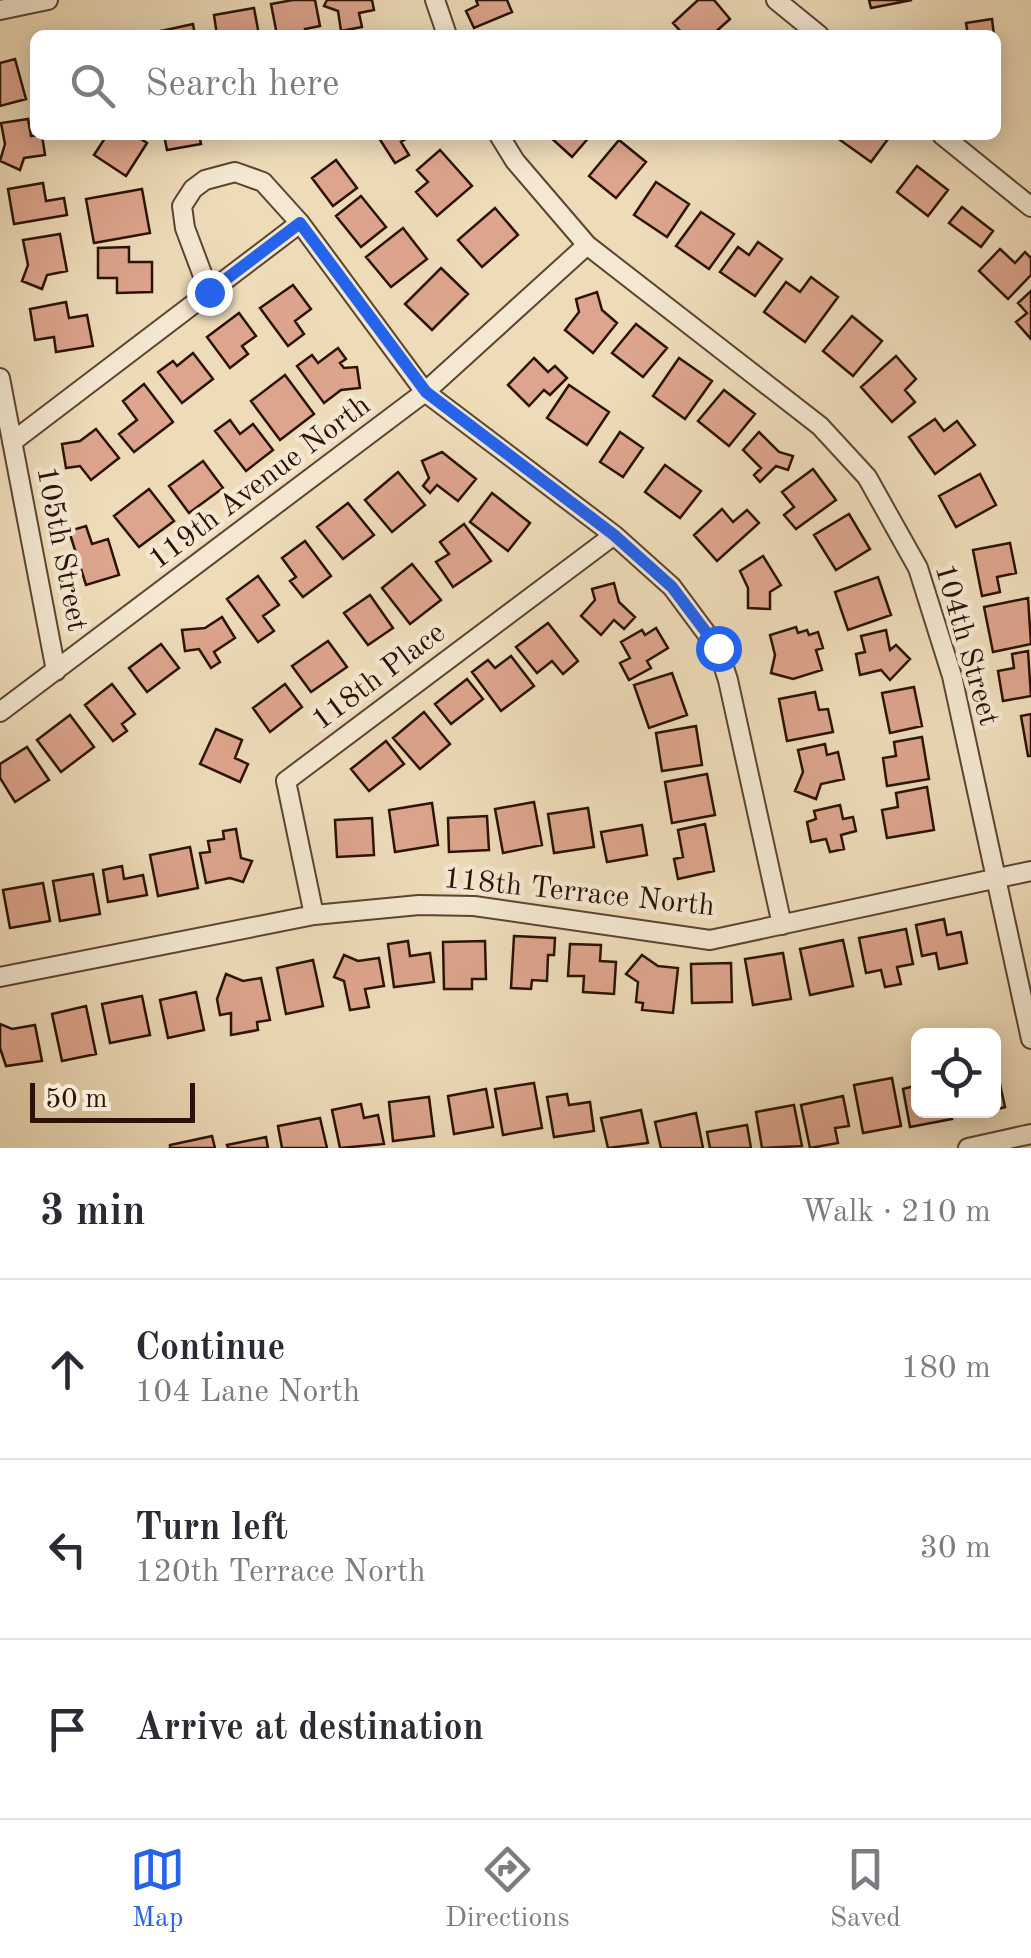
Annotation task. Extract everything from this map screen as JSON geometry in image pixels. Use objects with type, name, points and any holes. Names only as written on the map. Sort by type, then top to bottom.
[{"type":"street","points":[[0,10],[48,0]]},
{"type":"street","points":[[434,0],[445,30]]},
{"type":"street","points":[[776,0],[813,30]]},
{"type":"street","name":"104th Street","points":[[501,140],[586,245],[820,426],[867,477],[918,568],[952,676],[1031,1039]]},
{"type":"street","points":[[948,140],[1031,207]]},
{"type":"street","points":[[209,292],[185,228],[182,206],[192,189],[221,173],[236,172],[262,182],[300,223],[426,392],[614,535],[672,587],[718,648],[782,924]]},
{"type":"street","points":[[12,442],[300,223]]},
{"type":"street","name":"119th Avenue North","points":[[0,712],[426,392],[586,245]]},
{"type":"street","name":"105th Street","points":[[0,378],[56,671]]},
{"type":"street","name":"118th Place","points":[[314,915],[286,781],[614,535]]},
{"type":"street","name":"118th Terrace North","points":[[0,977],[314,915],[419,904],[474,906],[710,940],[1031,872]]},
{"type":"street","points":[[968,1148],[1031,1134]]},
{"type":"building","points":[[315,0],[320,26],[276,30],[271,4]]},
{"type":"building","points":[[327,0],[372,0],[374,10],[359,13],[362,27],[341,30],[338,11],[324,6]]},
{"type":"building","points":[[476,0],[507,0],[512,12],[474,28],[466,11],[478,5]]},
{"type":"building","points":[[698,0],[714,0],[730,19],[718,30],[679,30],[673,23]]},
{"type":"building","points":[[869,0],[912,0],[871,8]]},
{"type":"building","points":[[254,8],[258,30],[216,30],[214,15]]},
{"type":"building","points":[[992,19],[993,30],[967,30],[966,23]]},
{"type":"building","points":[[193,24],[194,30],[166,30]]},
{"type":"building","points":[[15,59],[26,99],[0,106],[0,63]]},
{"type":"building","points":[[28,119],[30,140],[43,140],[45,155],[24,158],[20,170],[0,161],[5,144],[1,123]]},
{"type":"building","points":[[104,140],[147,143],[126,176],[94,155]]},
{"type":"building","points":[[165,140],[200,140],[201,144],[167,150]]},
{"type":"building","points":[[380,140],[404,140],[401,142],[409,155],[395,163]]},
{"type":"building","points":[[553,140],[587,140],[572,157]]},
{"type":"building","points":[[619,140],[646,162],[616,198],[589,176]]},
{"type":"building","points":[[840,140],[887,140],[871,162]]},
{"type":"building","points":[[440,150],[472,186],[437,216],[416,192],[428,182],[417,170]]},
{"type":"building","points":[[336,160],[357,188],[333,206],[312,178]]},
{"type":"building","points":[[917,166],[948,190],[928,216],[897,192]]},
{"type":"building","points":[[656,182],[689,204],[667,237],[634,215]]},
{"type":"building","points":[[43,183],[46,201],[64,198],[67,215],[14,224],[8,189]]},
{"type":"building","points":[[142,189],[150,233],[94,243],[86,199]]},
{"type":"building","points":[[361,196],[386,227],[361,247],[336,216]]},
{"type":"building","points":[[962,207],[993,231],[981,247],[949,223]]},
{"type":"building","points":[[495,208],[518,235],[482,267],[458,240]]},
{"type":"building","points":[[701,212],[734,234],[709,269],[676,246]]},
{"type":"building","points":[[403,228],[427,259],[391,287],[366,257]]},
{"type":"building","points":[[60,234],[67,271],[47,275],[42,289],[22,281],[28,265],[23,240]]},
{"type":"building","points":[[758,242],[782,259],[755,296],[720,272],[738,247],[749,255]]},
{"type":"building","points":[[129,247],[129,262],[152,262],[152,292],[117,293],[117,278],[98,278],[98,248]]},
{"type":"building","points":[[1000,249],[1015,263],[1025,252],[1031,258],[1031,275],[1008,299],[979,271]]},
{"type":"building","points":[[441,268],[468,294],[432,330],[405,304]]},
{"type":"building","points":[[811,277],[838,297],[805,342],[764,312],[786,282],[800,292]]},
{"type":"building","points":[[293,285],[311,309],[295,321],[304,334],[288,346],[260,308]]},
{"type":"building","points":[[1031,291],[1031,339],[1016,322],[1027,313],[1018,303]]},
{"type":"building","points":[[597,292],[602,310],[617,323],[593,353],[565,330],[579,312],[576,299]]},
{"type":"building","points":[[66,302],[69,318],[87,315],[93,346],[56,352],[54,337],[35,340],[30,309]]},
{"type":"building","points":[[239,313],[256,336],[242,346],[248,354],[230,368],[207,337]]},
{"type":"building","points":[[852,316],[882,341],[853,376],[823,351]]},
{"type":"building","points":[[636,324],[667,348],[643,377],[612,353]]},
{"type":"building","points":[[338,348],[346,359],[340,363],[344,368],[357,367],[360,388],[341,390],[324,403],[297,366],[312,355],[318,363]]},
{"type":"building","points":[[193,353],[213,379],[182,403],[158,372],[173,361],[177,366]]},
{"type":"building","points":[[896,356],[916,379],[905,390],[915,402],[892,422],[861,387]]},
{"type":"building","points":[[534,358],[548,372],[555,366],[567,378],[550,395],[544,390],[529,406],[508,385]]},
{"type":"building","points":[[679,358],[712,381],[685,419],[653,396]]},
{"type":"building","points":[[285,375],[314,414],[280,440],[251,401]]},
{"type":"building","points":[[144,384],[173,422],[134,452],[119,434],[137,420],[123,401]]},
{"type":"building","points":[[569,385],[609,412],[587,445],[547,418]]},
{"type":"building","points":[[724,390],[755,414],[729,446],[698,421]]},
{"type":"building","points":[[935,419],[944,431],[957,421],[975,445],[935,474],[909,437]]},
{"type":"building","points":[[230,420],[240,434],[253,424],[273,450],[246,471],[215,431]]},
{"type":"building","points":[[96,429],[119,458],[91,480],[80,466],[66,468],[62,444],[80,441]]},
{"type":"building","points":[[620,432],[643,448],[623,477],[600,462]]},
{"type":"building","points":[[759,432],[779,452],[793,456],[788,470],[776,466],[760,482],[754,475],[761,468],[743,450]]},
{"type":"building","points":[[442,452],[476,479],[458,501],[437,485],[430,493],[423,486],[429,478],[422,461]]},
{"type":"building","points":[[203,461],[223,488],[189,513],[169,486]]},
{"type":"building","points":[[665,465],[701,491],[680,518],[645,492]]},
{"type":"building","points":[[813,469],[836,500],[796,529],[784,515],[794,507],[782,492]]},
{"type":"building","points":[[398,472],[425,505],[392,532],[365,500]]},
{"type":"building","points":[[980,474],[996,505],[956,527],[939,496]]},
{"type":"building","points":[[149,489],[174,521],[139,547],[114,516]]},
{"type":"building","points":[[492,493],[530,523],[508,551],[470,522]]},
{"type":"building","points":[[348,503],[374,535],[343,559],[317,527]]},
{"type":"building","points":[[722,509],[733,522],[747,510],[759,523],[717,561],[694,535]]},
{"type":"building","points":[[849,514],[870,549],[836,570],[814,535]]},
{"type":"building","points":[[464,524],[491,561],[453,587],[436,562],[449,554],[440,542]]},
{"type":"building","points":[[86,526],[92,544],[108,539],[119,575],[86,585],[69,531]]},
{"type":"building","points":[[305,541],[331,576],[303,597],[290,581],[296,577],[282,558]]},
{"type":"building","points":[[1010,543],[1016,573],[997,577],[1000,592],[982,596],[973,550]]},
{"type":"building","points":[[763,556],[781,585],[770,592],[770,609],[748,608],[748,588],[740,571]]},
{"type":"building","points":[[412,564],[441,600],[410,624],[382,588]]},
{"type":"building","points":[[258,576],[279,605],[263,616],[274,631],[258,642],[227,599]]},
{"type":"building","points":[[878,577],[891,615],[848,630],[835,592]]},
{"type":"building","points":[[614,583],[619,602],[635,617],[624,629],[614,620],[601,635],[581,616],[595,600],[592,589]]},
{"type":"building","points":[[370,595],[393,628],[368,645],[344,613]]},
{"type":"building","points":[[1028,598],[1031,644],[993,652],[984,607]]},
{"type":"building","points":[[222,617],[235,638],[214,652],[220,662],[211,668],[199,649],[185,651],[182,630],[205,628]]},
{"type":"building","points":[[548,623],[578,661],[563,674],[552,661],[537,673],[516,647]]},
{"type":"building","points":[[796,627],[798,633],[818,632],[823,648],[816,650],[822,670],[793,679],[771,673],[775,655],[770,635]]},
{"type":"building","points":[[656,628],[668,648],[647,661],[651,668],[629,680],[620,663],[630,658],[621,642],[642,630],[645,635]]},
{"type":"building","points":[[886,630],[890,650],[896,645],[910,659],[890,680],[881,670],[860,675],[856,654],[865,652],[861,636]]},
{"type":"building","points":[[328,641],[347,667],[311,692],[292,666]]},
{"type":"building","points":[[161,644],[179,668],[147,692],[129,668]]},
{"type":"building","points":[[1028,651],[1031,696],[1003,701],[998,671],[1014,668],[1012,654]]},
{"type":"building","points":[[511,656],[534,686],[501,711],[472,672],[488,660],[495,668]]},
{"type":"building","points":[[672,673],[687,715],[649,728],[634,685]]},
{"type":"building","points":[[467,679],[483,699],[451,724],[435,704]]},
{"type":"building","points":[[112,684],[135,714],[122,724],[127,731],[113,741],[85,705]]},
{"type":"building","points":[[285,684],[302,707],[270,732],[253,708]]},
{"type":"building","points":[[914,687],[922,726],[890,733],[882,693]]},
{"type":"building","points":[[815,692],[819,710],[828,709],[833,732],[787,741],[779,699]]},
{"type":"building","points":[[424,712],[450,744],[420,769],[393,738]]},
{"type":"building","points":[[1031,714],[1031,756],[1028,756],[1021,716]]},
{"type":"building","points":[[70,715],[94,747],[61,772],[37,740]]},
{"type":"building","points":[[696,726],[702,765],[662,771],[656,733]]},
{"type":"building","points":[[216,729],[242,740],[235,758],[248,764],[240,782],[200,764]]},
{"type":"building","points":[[922,737],[929,779],[887,786],[883,758],[896,756],[894,742]]},
{"type":"building","points":[[386,741],[404,764],[369,791],[351,769]]},
{"type":"building","points":[[825,744],[827,755],[838,752],[844,779],[821,784],[816,799],[795,791],[803,772],[798,750]]},
{"type":"building","points":[[27,747],[49,780],[15,802],[0,778],[0,764]]},
{"type":"building","points":[[707,774],[715,815],[672,823],[665,782]]},
{"type":"building","points":[[927,787],[934,830],[887,838],[882,810],[898,807],[896,793]]},
{"type":"building","points":[[534,802],[542,845],[503,853],[495,809]]},
{"type":"building","points":[[432,803],[438,845],[395,852],[389,810]]},
{"type":"building","points":[[840,805],[843,819],[853,817],[856,831],[841,835],[844,849],[830,852],[826,839],[811,842],[807,822],[816,819],[814,811]]},
{"type":"building","points":[[588,808],[594,847],[554,853],[548,814]]},
{"type":"building","points":[[487,816],[489,850],[449,852],[448,818]]},
{"type":"building","points":[[372,818],[374,855],[337,857],[335,820]]},
{"type":"building","points":[[705,824],[714,871],[678,879],[674,859],[683,857],[678,830]]},
{"type":"building","points":[[642,825],[647,855],[607,862],[601,832]]},
{"type":"building","points":[[236,829],[241,858],[252,861],[243,882],[230,878],[206,883],[200,853],[210,852],[208,841],[224,839],[223,831]]},
{"type":"building","points":[[190,847],[198,888],[158,896],[150,855]]},
{"type":"building","points":[[122,866],[124,879],[143,875],[147,895],[108,902],[103,870]]},
{"type":"building","points":[[93,874],[100,914],[60,921],[53,881]]},
{"type":"building","points":[[43,883],[50,921],[10,928],[3,890]]},
{"type":"building","points":[[944,919],[947,935],[961,932],[967,963],[939,969],[936,953],[922,956],[916,925]]},
{"type":"building","points":[[906,929],[913,964],[897,967],[901,984],[885,987],[881,970],[866,973],[859,938]]},
{"type":"building","points":[[514,936],[555,938],[554,955],[548,955],[547,981],[532,980],[531,989],[511,988]]},
{"type":"building","points":[[843,940],[853,986],[810,995],[800,949]]},
{"type":"building","points":[[408,941],[410,956],[430,953],[434,982],[394,987],[388,944]]},
{"type":"building","points":[[485,941],[486,979],[472,979],[472,989],[444,989],[443,942]]},
{"type":"building","points":[[570,944],[601,945],[600,961],[616,962],[614,994],[583,992],[584,976],[568,976]]},
{"type":"building","points":[[783,953],[791,999],[753,1005],[745,959]]},
{"type":"building","points":[[344,955],[358,961],[379,958],[384,986],[365,989],[369,1007],[350,1010],[344,981],[334,977]]},
{"type":"building","points":[[642,955],[658,966],[678,968],[673,1013],[642,1010],[643,1003],[636,1002],[638,982],[626,974]]},
{"type":"building","points":[[313,960],[323,1006],[286,1014],[277,968]]},
{"type":"building","points":[[731,963],[732,1002],[692,1003],[691,964]]},
{"type":"building","points":[[226,974],[243,981],[261,978],[270,1020],[257,1022],[258,1030],[231,1035],[231,1013],[220,1015],[217,999]]},
{"type":"building","points":[[196,992],[204,1030],[168,1038],[160,1000]]},
{"type":"building","points":[[142,996],[150,1035],[110,1043],[102,1004]]},
{"type":"building","points":[[86,1006],[96,1054],[62,1061],[52,1014]]},
{"type":"building","points":[[0,1024],[12,1029],[35,1025],[42,1061],[6,1066],[0,1048]]},
{"type":"building","points":[[892,1078],[901,1126],[863,1133],[854,1085]]},
{"type":"building","points":[[534,1083],[542,1128],[503,1135],[495,1089]]},
{"type":"building","points":[[911,1087],[911,1118],[952,1119],[910,1127],[903,1089]]},
{"type":"building","points":[[486,1089],[493,1127],[454,1134],[448,1096]]},
{"type":"building","points":[[567,1094],[569,1105],[590,1102],[594,1131],[554,1137],[547,1097]]},
{"type":"building","points":[[843,1096],[849,1126],[835,1128],[838,1143],[810,1148],[801,1105]]},
{"type":"building","points":[[429,1097],[434,1136],[393,1141],[389,1102]]},
{"type":"building","points":[[361,1104],[364,1118],[378,1115],[384,1144],[340,1148],[332,1110]]},
{"type":"building","points":[[794,1105],[802,1146],[762,1148],[756,1112]]},
{"type":"building","points":[[641,1110],[648,1143],[608,1148],[601,1118]]},
{"type":"building","points":[[696,1113],[703,1148],[661,1148],[655,1122]]},
{"type":"building","points":[[320,1118],[327,1148],[282,1148],[278,1126]]},
{"type":"building","points":[[747,1125],[751,1148],[710,1148],[707,1132]]},
{"type":"building","points":[[212,1136],[215,1148],[170,1148],[170,1145]]},
{"type":"building","points":[[266,1137],[268,1148],[227,1145]]},
{"type":"route","points":[[209,292],[300,223],[426,392],[614,535],[672,587],[718,648]]}]
